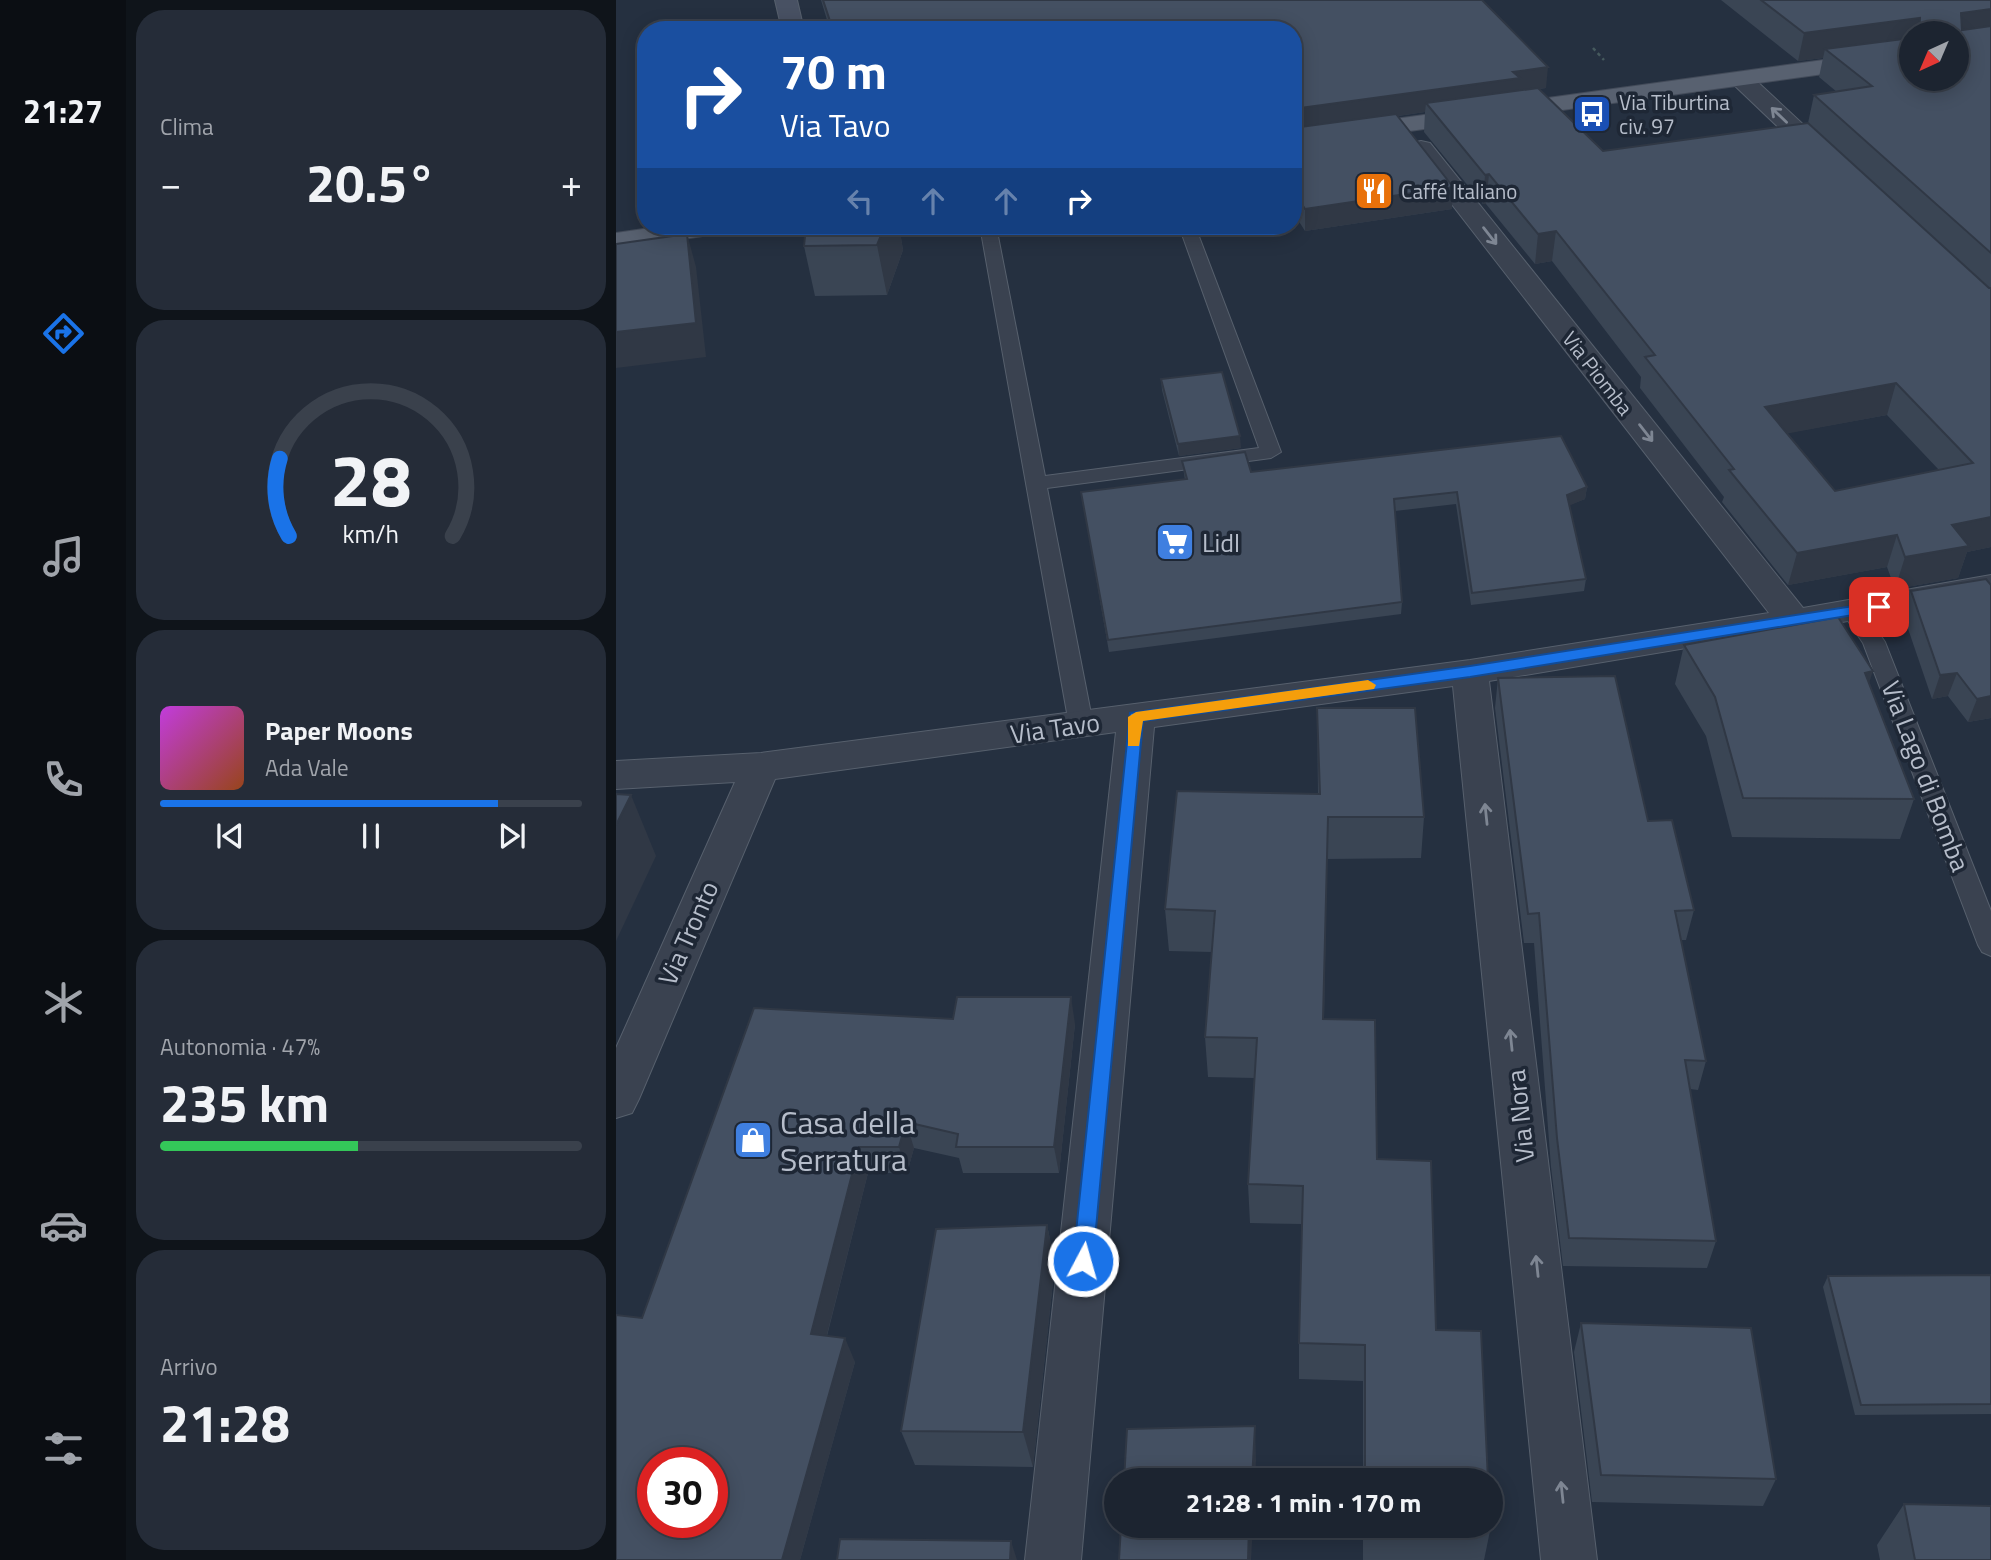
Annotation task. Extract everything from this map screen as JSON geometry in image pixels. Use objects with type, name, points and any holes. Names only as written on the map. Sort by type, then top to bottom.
[{"type":"main road","points":[[1302,139],[1899,57]]},
{"type":"main road","points":[[616,241],[656,235]]},
{"type":"street","points":[[786,0],[791,21]]},
{"type":"street","points":[[1741,79],[1841,173]]},
{"type":"street","name":"Via Piomba","points":[[1402,124],[1794,621]]},
{"type":"street","name":"Via Tavo","points":[[616,775],[761,767],[1136,717],[1470,671],[1853,612],[1991,586]]},
{"type":"street","name":"Via Nora","points":[[1470,671],[1569,1560]]},
{"type":"street","points":[[1053,1560],[1136,717]]},
{"type":"street","name":"Via Tronto","points":[[616,1099],[761,767]]},
{"type":"lane","points":[[990,235],[1081,724]]},
{"type":"lane","points":[[1036,483],[1271,452],[1190,235]]},
{"type":"lane","name":"Via Lago di Bomba","points":[[1853,612],[1874,642],[1991,945]]},
{"type":"building","points":[[823,0],[1482,0],[1548,67],[1513,72],[1520,78],[1302,108],[1302,21],[830,21]]},
{"type":"building","points":[[1761,0],[1991,0],[1991,9],[1961,13],[1961,21],[1920,21],[1920,18],[1804,33]]},
{"type":"building","points":[[1991,26],[1991,253],[1814,95],[1872,86],[1825,49],[1899,40],[1899,91],[1969,91],[1969,29]]},
{"type":"building","points":[[1538,88],[1603,151],[1808,123],[1991,288],[1991,517],[1952,525],[1969,546],[1905,557],[1897,535],[1797,553],[1729,470],[1734,469],[1645,357],[1655,355],[1556,231],[1538,234],[1426,103]],"holes":[[[1896,383],[1973,463],[1835,491],[1765,407]]]},
{"type":"building","points":[[1396,114],[1453,187],[1305,209],[1302,204],[1302,127]]},
{"type":"building","points":[[687,235],[696,323],[616,332],[616,244]]},
{"type":"building","points":[[805,235],[881,235],[877,245],[804,246]]},
{"type":"building","points":[[1222,372],[1240,436],[1178,444],[1161,379]]},
{"type":"building","points":[[1561,436],[1587,487],[1567,495],[1586,579],[1472,593],[1457,492],[1394,499],[1402,602],[1108,640],[1081,492],[1187,479],[1182,461],[1245,452],[1251,472]]},
{"type":"building","points":[[1986,579],[1991,585],[1991,696],[1977,699],[1957,673],[1940,675],[1911,591]]},
{"type":"building","points":[[1838,617],[1873,671],[1865,673],[1914,799],[1743,798],[1715,697],[1684,645]]},
{"type":"building","points":[[1615,676],[1648,821],[1672,820],[1694,910],[1675,911],[1706,1061],[1685,1060],[1716,1241],[1569,1238],[1557,1138],[1539,913],[1528,914],[1498,678]]},
{"type":"building","points":[[1317,708],[1415,708],[1424,817],[1328,817],[1323,1019],[1375,1020],[1377,1159],[1431,1161],[1436,1330],[1481,1331],[1487,1468],[1365,1468],[1365,1345],[1299,1343],[1303,1186],[1248,1184],[1257,1038],[1205,1037],[1215,911],[1165,909],[1177,791],[1320,794]]},
{"type":"building","points":[[616,794],[631,795],[616,825]]},
{"type":"building","points":[[957,997],[1071,997],[1054,1147],[956,1147],[958,1134],[906,1122],[899,1147],[859,1147],[811,1334],[845,1338],[782,1560],[616,1560],[616,1315],[642,1318],[754,1008],[953,1019]]},
{"type":"building","points":[[1047,1225],[1023,1432],[901,1431],[936,1229]]},
{"type":"building","points":[[1991,1275],[1991,1404],[1861,1405],[1828,1276]]},
{"type":"building","points":[[1581,1323],[1751,1328],[1776,1479],[1601,1475]]},
{"type":"building","points":[[1255,1426],[1253,1468],[1125,1468],[1127,1429]]},
{"type":"building","points":[[1904,1504],[1991,1506],[1991,1560],[1915,1560]]},
{"type":"building","points":[[1120,1538],[1249,1538],[1248,1560],[1119,1560]]},
{"type":"building","points":[[840,1539],[1011,1541],[1010,1560],[837,1560]]},
{"type":"slow traffic","points":[[1134,742],[1136,717],[1368,685]]},
{"type":"place","name":"Via Tiburtina civ. 97","points":[[1592,114]]},
{"type":"place","name":"Caffé Italiano","points":[[1374,191]]},
{"type":"place","name":"Lidl","points":[[1175,542]]},
{"type":"place","name":"Casa della Serratura","points":[[753,1140]]},
{"type":"route","points":[[1083,1261],[1136,717],[1470,671],[1879,607]]}]
